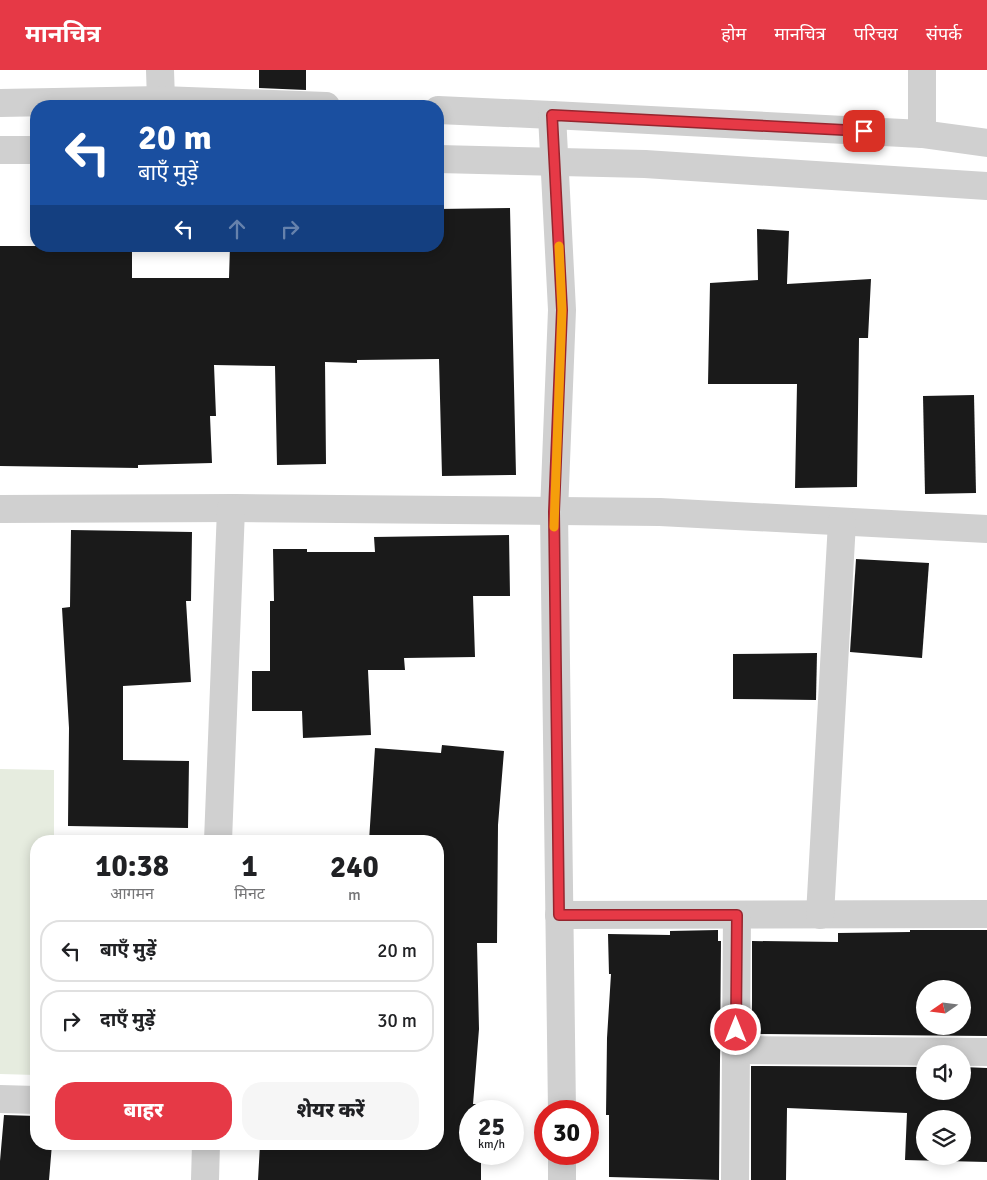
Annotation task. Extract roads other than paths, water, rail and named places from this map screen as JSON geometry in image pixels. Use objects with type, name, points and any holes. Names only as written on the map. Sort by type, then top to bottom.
[{"type":"street","points":[[160,70],[161,100]]},
{"type":"street","points":[[922,70],[922,134]]},
{"type":"street","points":[[0,103],[30,102]]},
{"type":"street","points":[[444,110],[922,134],[987,143]]},
{"type":"street","points":[[552,115],[562,310],[554,512],[562,1100]]},
{"type":"street","points":[[0,150],[30,150]]},
{"type":"street","points":[[444,159],[645,164],[987,186]]},
{"type":"street","points":[[218,835],[231,509]]},
{"type":"street","points":[[0,510],[231,509],[660,512],[987,529]]},
{"type":"street","points":[[820,915],[842,522]]},
{"type":"street","points":[[559,915],[987,914]]},
{"type":"street","points":[[734,1180],[737,915]]},
{"type":"street","points":[[736,1050],[987,1052]]},
{"type":"street","points":[[0,1099],[30,1100]]},
{"type":"street","points":[[205,1180],[206,1150]]},
{"type":"street","points":[[562,1165],[562,1180]]}]
